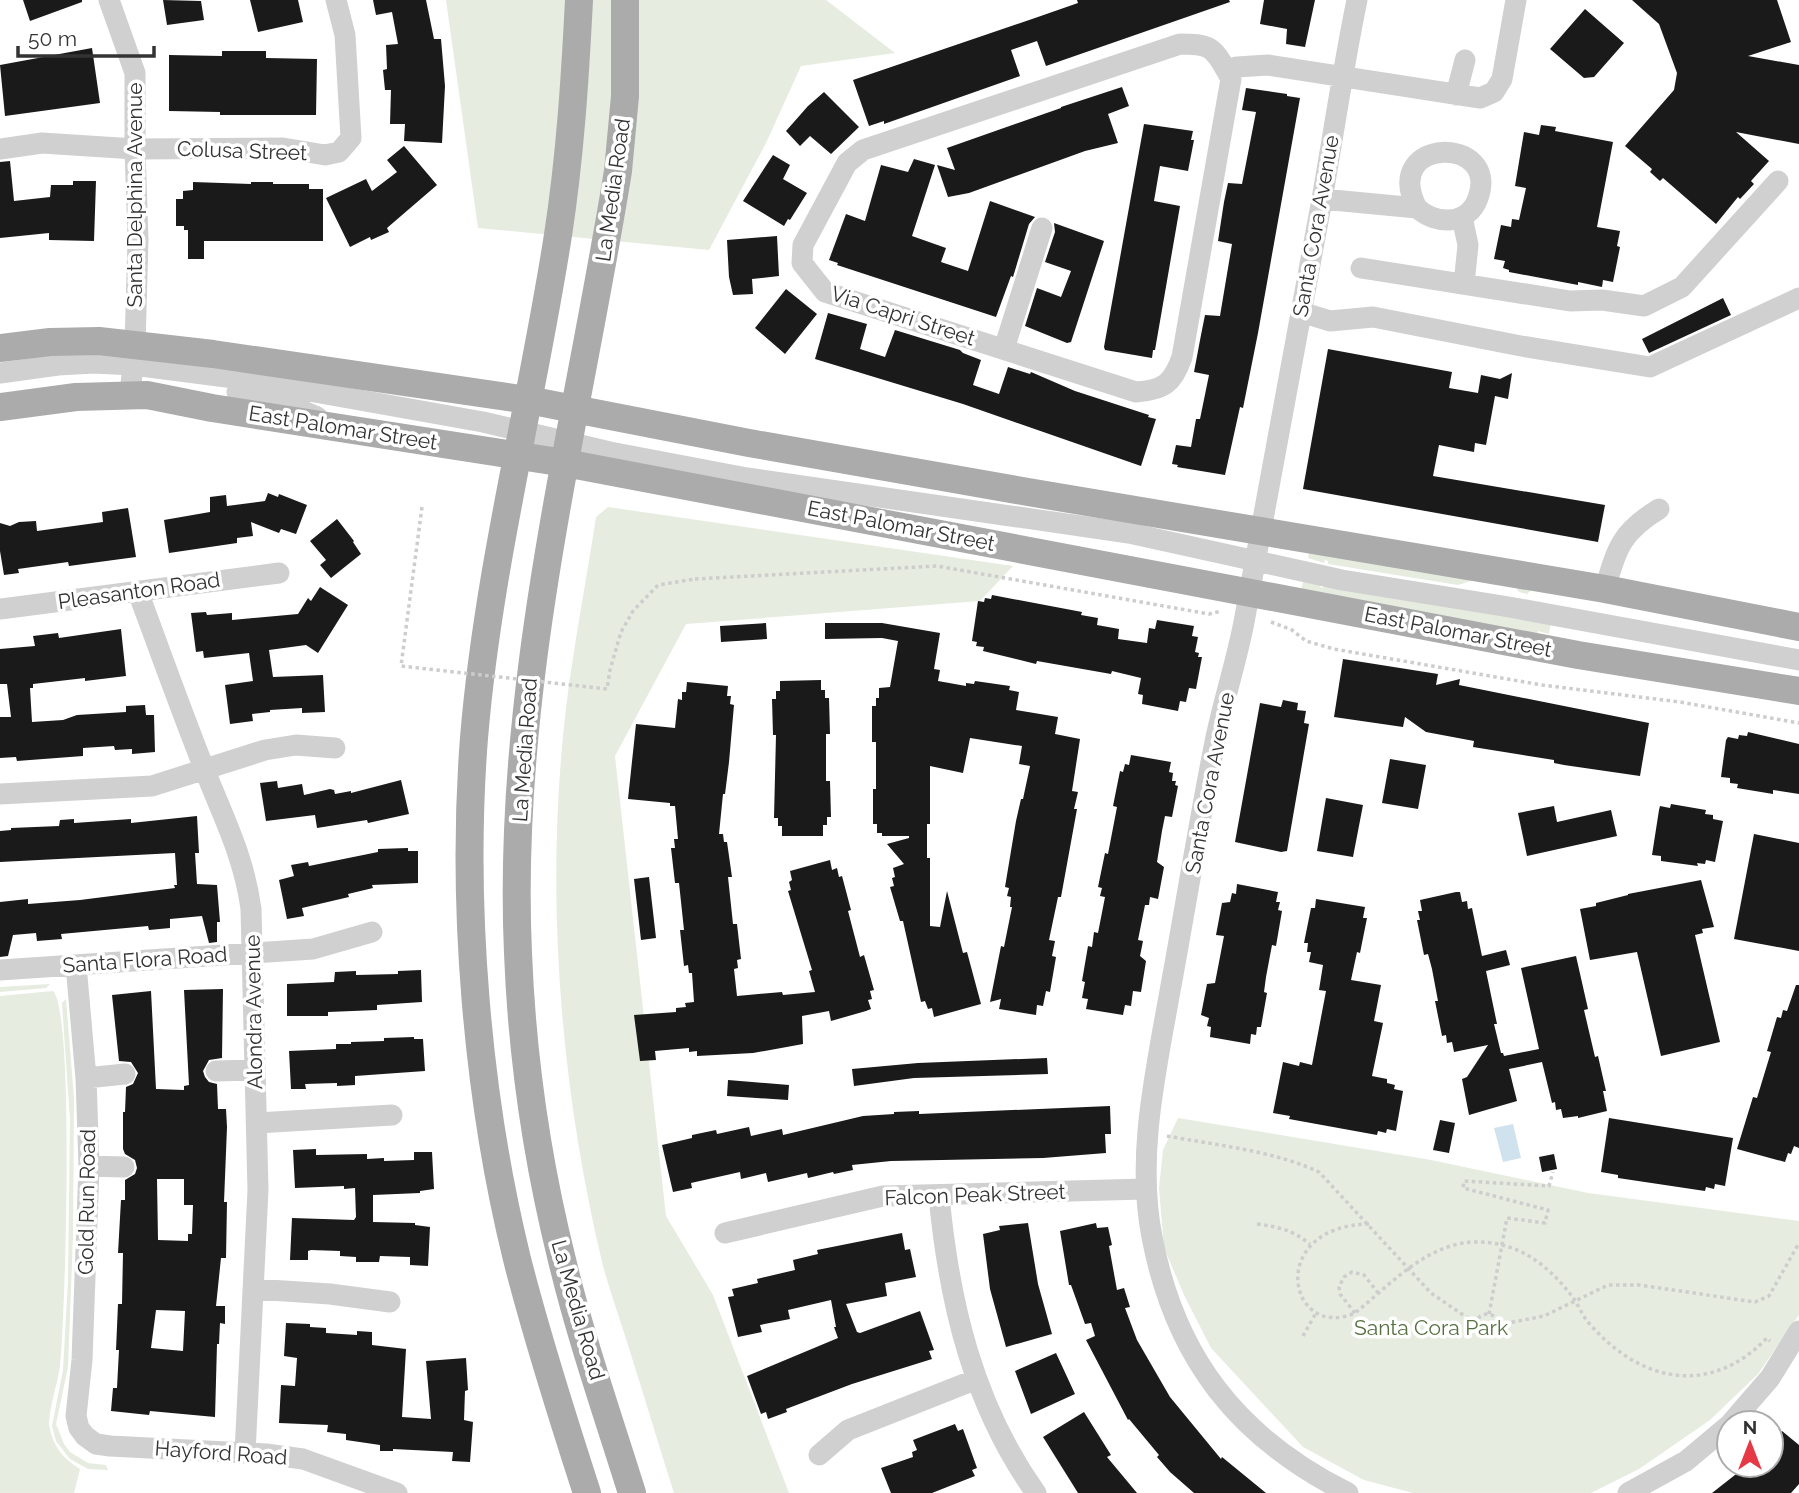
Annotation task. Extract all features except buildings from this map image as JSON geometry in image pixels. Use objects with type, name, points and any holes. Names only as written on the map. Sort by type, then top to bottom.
[{"type":"main road","name":"La Media Road","points":[[579,0],[569,156],[558,235],[482,657],[474,738],[469,848],[476,989],[495,1145],[517,1256],[537,1333],[587,1493]]},
{"type":"main road","name":"La Media Road","points":[[625,0],[625,96],[618,171],[533,650],[519,806],[517,951],[527,1066],[550,1204],[575,1308],[632,1493]]},
{"type":"main road","points":[[0,348],[50,342],[99,341],[134,355],[214,354],[528,400],[762,445],[1261,533],[1605,589],[1799,626]]},
{"type":"main road","name":"East Palomar Street","points":[[0,407],[56,398],[130,394],[346,429],[519,443],[1250,592],[1578,655],[1799,691]]},
{"type":"street","name":"Santa Delphina Avenue","points":[[110,0],[135,73],[138,239],[130,394]]},
{"type":"street","name":"Colusa Street","points":[[0,149],[42,143],[135,149],[283,148],[325,155],[339,152],[351,138],[345,35],[336,0]]},
{"type":"street","name":"Santa Cora Avenue","points":[[1348,1493],[1299,1466],[1274,1448],[1252,1429],[1216,1389],[1185,1338],[1161,1283],[1145,1189],[1148,1133],[1157,1064],[1215,743],[1256,561],[1357,0]]},
{"type":"street","points":[[1226,70],[1268,65],[1480,98],[1494,92],[1502,79],[1516,0]]},
{"type":"street","name":"Via Capri Street","points":[[1180,44],[1202,44],[1216,52],[1226,70],[1231,79],[1182,357],[1175,377],[1166,384],[1148,391],[1136,392],[825,292],[802,263],[803,245],[847,163],[863,150],[1180,44]]},
{"type":"street","points":[[1456,95],[1465,60]]},
{"type":"street","points":[[1448,151],[1468,159],[1476,167],[1481,189],[1478,200],[1472,210],[1462,217],[1450,221],[1438,220],[1417,208],[1410,185],[1418,163],[1427,156],[1448,151]]},
{"type":"street","points":[[1360,268],[1570,301],[1602,300],[1644,306],[1682,287],[1778,181]]},
{"type":"street","points":[[1322,199],[1417,208]]},
{"type":"street","points":[[1462,217],[1468,245],[1464,284]]},
{"type":"street","points":[[1004,349],[1042,228]]},
{"type":"street","points":[[1301,312],[1330,321],[1373,317],[1521,346],[1650,367],[1799,298]]},
{"type":"street","points":[[0,373],[94,363],[134,355],[232,391],[282,402],[346,429]]},
{"type":"street","points":[[183,371],[416,410],[519,443]]},
{"type":"street","points":[[567,453],[1129,533],[1342,580],[1509,607],[1799,660]]},
{"type":"street","points":[[1605,589],[1612,563],[1625,535],[1638,522],[1659,509]]},
{"type":"street","name":"Pleasanton Road","points":[[0,609],[279,573]]},
{"type":"street","name":"Alondra Avenue","points":[[138,592],[204,769],[232,832],[247,878],[252,932],[258,1190],[245,1453]]},
{"type":"street","points":[[0,794],[152,786],[254,752],[281,747],[335,748]]},
{"type":"street","name":"Santa Flora Road","points":[[0,970],[313,949],[372,932]]},
{"type":"street","name":"Gold Run Road","points":[[76,965],[86,1078],[89,1166],[82,1360],[76,1416],[79,1428],[85,1436]]},
{"type":"street","points":[[216,1072],[255,1070]]},
{"type":"street","points":[[86,1078],[125,1074]]},
{"type":"street","points":[[257,1123],[392,1115]]},
{"type":"street","points":[[89,1166],[124,1167]]},
{"type":"street","name":"Falcon Peak Street","points":[[725,1233],[883,1196],[1145,1189]]},
{"type":"street","points":[[939,1196],[948,1275],[958,1322],[976,1379],[991,1416],[1036,1493]]},
{"type":"street","points":[[253,1289],[330,1294],[390,1302]]},
{"type":"street","points":[[1743,1409],[1770,1378],[1799,1331]]},
{"type":"street","points":[[819,1455],[848,1430],[976,1379]]},
{"type":"street","name":"Hayford Road","points":[[85,1436],[96,1444],[110,1446],[303,1459],[397,1493]]},
{"type":"street","points":[[1628,1493],[1694,1455],[1715,1437]]},
{"type":"path","points":[[422,507],[401,666],[607,689],[621,632],[633,611],[658,585],[695,579],[937,566],[1209,614],[1221,611]]},
{"type":"path","points":[[1270,621],[1292,630],[1306,641],[1334,649],[1542,685],[1680,702],[1799,723]]},
{"type":"path","points":[[1167,1136],[1266,1155],[1319,1172],[1431,1293],[1466,1317],[1476,1320]]},
{"type":"path","points":[[1489,1314],[1507,1218],[1545,1223],[1548,1210],[1462,1188],[1464,1181],[1549,1186],[1553,1171]]},
{"type":"path","points":[[1256,1224],[1282,1227],[1295,1232],[1310,1244]]},
{"type":"path","points":[[1369,1224],[1337,1228],[1310,1244],[1298,1272],[1300,1292],[1309,1308],[1326,1317],[1343,1318],[1355,1312],[1426,1256],[1473,1242],[1502,1245],[1527,1252],[1553,1273],[1576,1301],[1587,1321],[1618,1350],[1649,1370],[1679,1378],[1711,1375],[1741,1362],[1767,1338],[1772,1342]]},
{"type":"path","points":[[1498,1325],[1544,1317],[1608,1285],[1639,1285],[1755,1302],[1769,1296],[1799,1243]]},
{"type":"path","points":[[1355,1312],[1340,1294],[1339,1287],[1344,1277],[1352,1272],[1364,1275],[1379,1294]]},
{"type":"path","points":[[1303,1336],[1316,1312]]},
{"type":"path","points":[[1476,1320],[1489,1314],[1495,1318],[1498,1325]]},
{"type":"path","points":[[1476,1320],[1477,1331],[1483,1335],[1493,1334],[1498,1325]]},
{"type":"green space","points":[[446,0],[826,0],[895,53],[801,66],[766,143],[709,250],[478,228]]},
{"type":"green space","points":[[608,507],[1013,566],[980,601],[686,624],[615,756],[666,1216],[713,1295],[789,1493],[674,1493],[603,1266],[577,1136],[561,1003],[557,936],[558,802],[570,681],[596,517]]},
{"type":"green space","points":[[1309,552],[1538,584],[1527,594],[1519,592],[1513,583],[1480,578],[1458,585],[1328,564],[1325,560],[1324,563],[1308,558]]},
{"type":"green space","points":[[1303,582],[1323,588],[1324,585],[1551,623],[1549,634],[1538,631],[1537,635],[1301,589]]},
{"type":"green space","points":[[50,984],[46,988],[0,992],[0,987]]},
{"type":"green space","points":[[53,991],[60,1011],[64,1052],[67,1169],[62,1338],[60,1366],[49,1424],[59,1450],[80,1469],[74,1493],[0,1493],[0,996]]},
{"type":"green space","points":[[66,999],[74,1098],[73,1236],[68,1367],[56,1424],[70,1452],[88,1463],[106,1465],[108,1470],[88,1469],[70,1459],[56,1441],[52,1426],[63,1370],[68,1282],[70,1120],[62,1003]]},
{"type":"green space","name":"Santa Cora Park","points":[[1178,1118],[1431,1160],[1588,1193],[1799,1221],[1799,1315],[1758,1374],[1721,1409],[1715,1409],[1715,1415],[1710,1420],[1639,1469],[1591,1493],[1413,1493],[1364,1480],[1303,1447],[1211,1348],[1164,1248],[1159,1188],[1163,1150]]},
{"type":"water","points":[[1513,1124],[1521,1158],[1503,1162],[1494,1128]]}]
